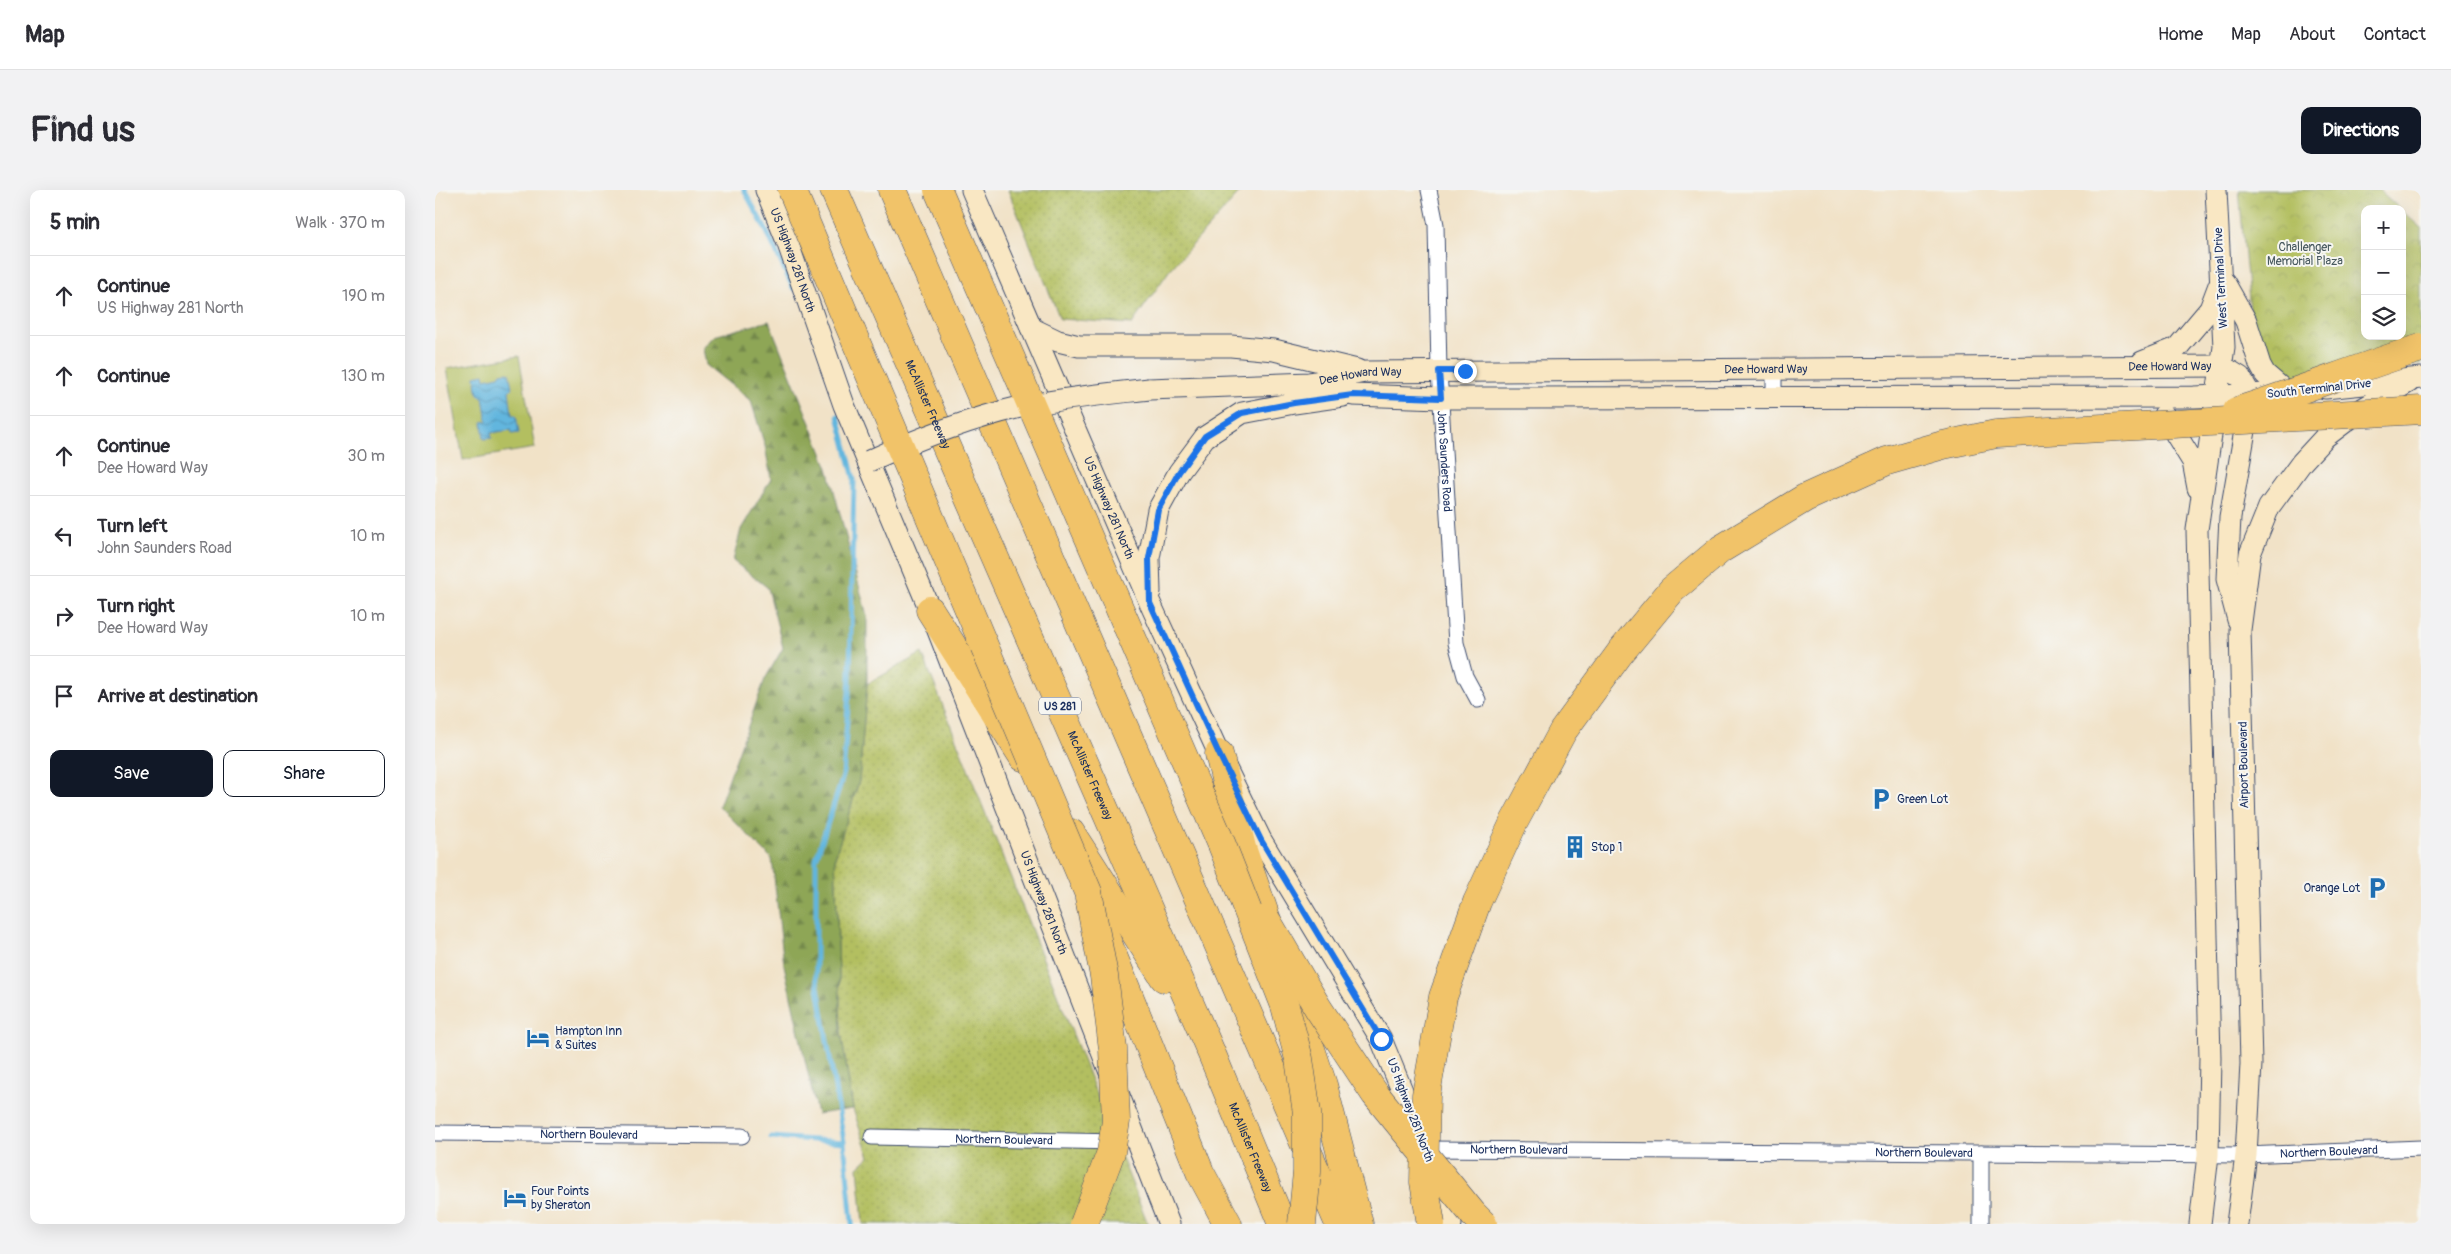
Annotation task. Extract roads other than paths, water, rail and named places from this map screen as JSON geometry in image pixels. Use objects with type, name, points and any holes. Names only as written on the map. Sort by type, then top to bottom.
[{"type":"highway","points":[[792,190],[1088,892],[1200,1172],[1228,1224]]},
{"type":"highway","name":"McAllister Freeway","points":[[834,190],[1211,1052],[1282,1224]]},
{"type":"highway","points":[[892,190],[1339,1224]]},
{"type":"highway","points":[[938,190],[1222,845],[1285,1006],[1299,1059],[1307,1114],[1307,1172],[1301,1224]]},
{"type":"highway","points":[[2198,423],[2284,397],[2368,364],[2421,348]]},
{"type":"highway","points":[[1431,1224],[1424,1182],[1426,1096],[1443,998],[1477,902],[1514,822],[1563,731],[1619,652],[1672,590],[1721,549],[1805,498],[1887,461],[1943,445],[1997,434],[2421,410]]},
{"type":"highway","points":[[929,610],[1211,1052]]},
{"type":"highway","points":[[1219,754],[1242,848],[1323,1085],[1359,1224]]},
{"type":"highway","points":[[1222,845],[1318,1008],[1375,1094],[1483,1224]]},
{"type":"highway","points":[[1084,1224],[1111,1152],[1116,1121],[1113,1049],[1104,976],[1088,892]]},
{"type":"main road","name":"US Highway 281 North","points":[[766,190],[787,241],[844,406],[869,461],[929,610],[1169,1224]]},
{"type":"main road","name":"US Highway 281 North","points":[[972,190],[1150,603],[1219,754],[1261,840],[1381,1039],[1425,1149],[1451,1224]]},
{"type":"main road","name":"West Terminal Drive","points":[[2216,190],[2222,278],[2224,347],[2222,366]]},
{"type":"main road","points":[[2133,366],[2177,348],[2210,309],[2222,278]]},
{"type":"main road","points":[[2222,278],[2245,321],[2260,365],[2265,374],[2286,392]]},
{"type":"main road","points":[[1031,328],[1058,341],[1079,346],[1231,346],[1274,350],[1365,372]]},
{"type":"main road","name":"Dee Howard Way","points":[[869,461],[952,428],[1018,408],[1071,398],[1149,389],[1310,383],[1365,372],[2222,366]]},
{"type":"main road","points":[[2200,1224],[2208,1155],[2210,990],[2197,530],[2222,366],[2240,377],[2251,396],[2230,518],[2227,579],[2240,630]]},
{"type":"main road","points":[[1957,396],[1998,383],[2081,378],[2085,367]]},
{"type":"main road","name":"South Terminal Drive","points":[[2217,397],[2251,396],[2418,378]]},
{"type":"main road","name":"Airport Boulevard","points":[[2237,1224],[2246,1155],[2251,1064],[2240,630],[2250,554],[2269,508],[2302,462],[2325,437],[2362,409],[2418,378]]},
{"type":"main road","name":"Dee Howard Way","points":[[1310,383],[1353,395],[1441,398],[1774,396],[2217,397]]},
{"type":"main road","points":[[1150,603],[1149,558],[1158,510],[1179,472],[1205,436],[1242,413],[1294,403],[1353,395]]},
{"type":"main road","points":[[2129,397],[2160,410],[2177,433],[2193,462],[2201,504]]},
{"type":"street","name":"John Saunders Road","points":[[1429,190],[1436,225],[1439,371],[1456,643],[1465,676],[1478,700]]},
{"type":"street","points":[[1774,369],[1774,396]]},
{"type":"street","name":"Northern Boulevard","points":[[435,1133],[742,1136]]},
{"type":"street","name":"Northern Boulevard","points":[[872,1137],[1136,1142]]},
{"type":"street","name":"Northern Boulevard","points":[[1425,1149],[2246,1155],[2421,1148]]},
{"type":"street","points":[[1981,1153],[1981,1224]]},
{"type":"water","points":[[509,372],[512,388],[509,391],[512,415],[516,415],[519,433],[512,434],[511,430],[491,433],[492,438],[484,439],[482,422],[487,421],[483,397],[478,395],[475,376],[484,374],[485,379]]},
{"type":"waterway","points":[[744,190],[766,230],[793,288]]},
{"type":"waterway","points":[[838,416],[854,479],[850,678],[843,776],[816,859],[816,975],[844,1142],[852,1224]]},
{"type":"waterway","points":[[771,1137],[844,1142]]},
{"type":"place","name":"Green Lot","points":[[1881,799]]},
{"type":"place","name":"Stop 1","points":[[1575,847]]},
{"type":"place","name":"Orange Lot","points":[[2377,888]]},
{"type":"place","name":"Hampton Inn & Suites","points":[[538,1038]]},
{"type":"place","name":"Four Points by Sheraton","points":[[515,1198]]},
{"type":"park label","name":"Challenger Memorial Plaza","points":[[2305,254]]}]
